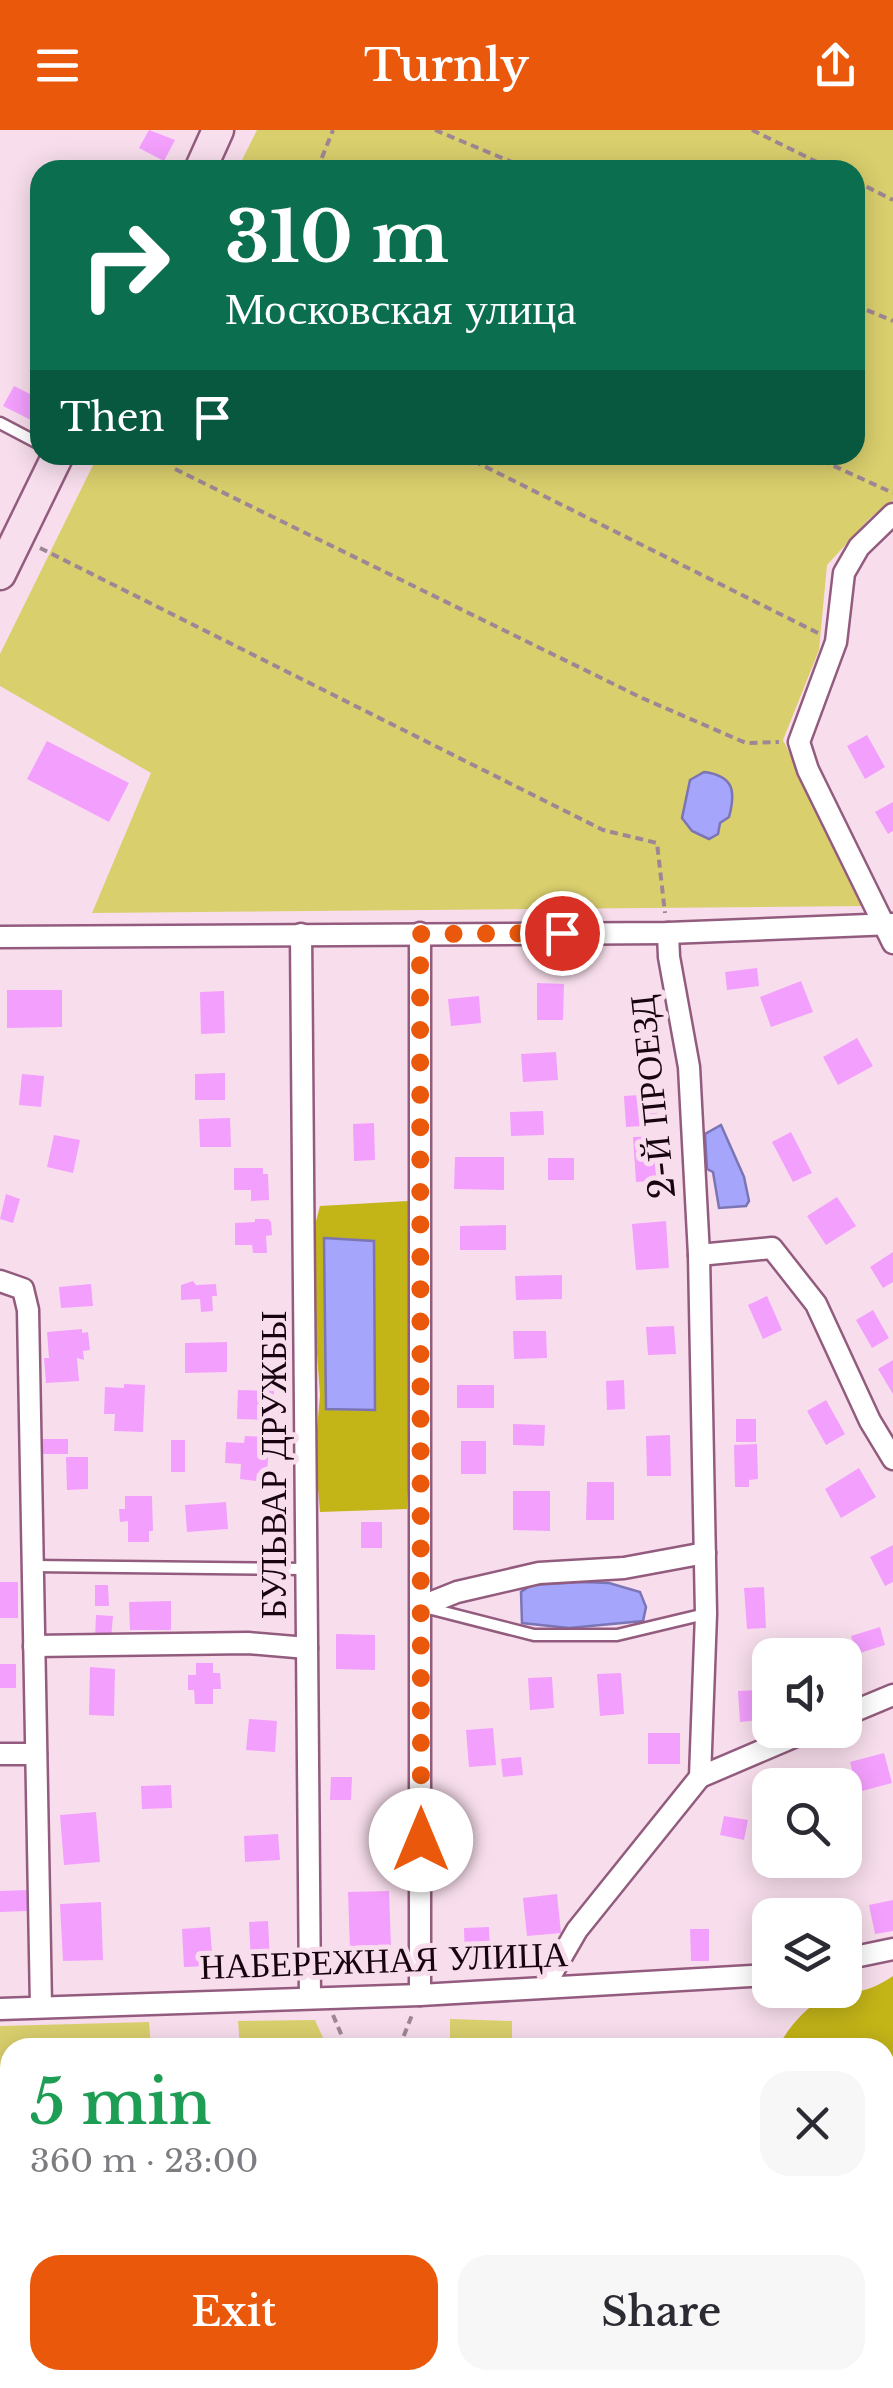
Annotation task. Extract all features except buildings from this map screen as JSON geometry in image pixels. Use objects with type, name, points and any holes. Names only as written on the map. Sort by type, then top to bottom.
[{"type":"street","points":[[204,160],[218,130]]},
{"type":"street","points":[[0,574],[53,465]]},
{"type":"street","points":[[0,937],[890,930],[808,770],[799,742],[836,642],[844,573],[859,547],[893,514]]},
{"type":"street","name":"2-Й ПРОЕЗД","points":[[668,933],[689,1067],[699,1254],[706,1614],[700,1776]]},
{"type":"street","name":"БУЛЬВАР ДРУЖБЫ","points":[[301,934],[307,1648],[317,1997]]},
{"type":"street","points":[[420,934],[420,1996]]},
{"type":"street","points":[[699,1254],[772,1248],[816,1304],[870,1421],[893,1459]]},
{"type":"street","points":[[0,1281],[23,1289],[28,1310],[41,2006]]},
{"type":"street","points":[[422,1606],[457,1592],[539,1573],[624,1568],[705,1553]]},
{"type":"street","points":[[34,1646],[248,1643],[307,1648]]},
{"type":"street","points":[[862,1708],[893,1694]]},
{"type":"street","points":[[544,1987],[577,1930],[700,1776],[767,1748]]},
{"type":"street","points":[[0,1754],[36,1754]]},
{"type":"street","points":[[862,1955],[893,1949]]},
{"type":"street","name":"НАБЕРЕЖНАЯ УЛИЦА","points":[[0,2009],[420,1996],[752,1976]]},
{"type":"lane","points":[[0,422],[30,438]]},
{"type":"lane","points":[[32,1566],[306,1568]]},
{"type":"lane","points":[[422,1606],[534,1636],[618,1634],[706,1614]]},
{"type":"path","points":[[321,160],[333,130]]},
{"type":"path","points":[[436,130],[507,160]]},
{"type":"path","points":[[752,130],[813,160]]},
{"type":"path","points":[[865,186],[893,200]]},
{"type":"path","points":[[865,309],[893,321]]},
{"type":"path","points":[[482,465],[836,642]]},
{"type":"path","points":[[832,465],[893,493]]},
{"type":"path","points":[[175,469],[642,698],[746,743],[799,742]]},
{"type":"path","points":[[18,537],[602,830],[657,843],[668,933]]},
{"type":"path","points":[[402,2038],[420,1996]]},
{"type":"path","points":[[317,1997],[341,2038]]},
{"type":"shaded area","points":[[257,130],[893,130],[893,500],[869,519],[827,565],[819,650],[783,740],[866,906],[92,913],[151,773],[0,686],[0,654],[93,465],[865,465],[865,160],[242,160]]},
{"type":"shaded area","points":[[408,1201],[407,1509],[320,1512],[315,1453],[320,1395],[313,1300],[320,1206]]},
{"type":"shaded area","points":[[893,1976],[893,2038],[784,2038],[810,2008],[862,2008],[862,1990]]},
{"type":"shaded area","points":[[450,2019],[512,2021],[512,2038],[450,2038]]},
{"type":"shaded area","points":[[315,2020],[323,2038],[239,2038],[238,2021]]},
{"type":"shaded area","points":[[149,2022],[150,2038],[0,2038],[0,2026]]},
{"type":"water","points":[[704,772],[722,777],[732,792],[729,817],[720,823],[718,834],[709,839],[692,831],[682,818],[690,780]]},
{"type":"water","points":[[721,1125],[744,1177],[749,1201],[746,1206],[719,1208],[713,1172],[707,1169],[705,1134]]},
{"type":"water","points":[[324,1238],[374,1241],[375,1410],[326,1409]]},
{"type":"water","points":[[609,1583],[640,1592],[646,1607],[643,1621],[569,1628],[522,1623],[521,1592],[531,1585]]},
{"type":"route","points":[[421,1840],[420,934],[562,933]]}]
